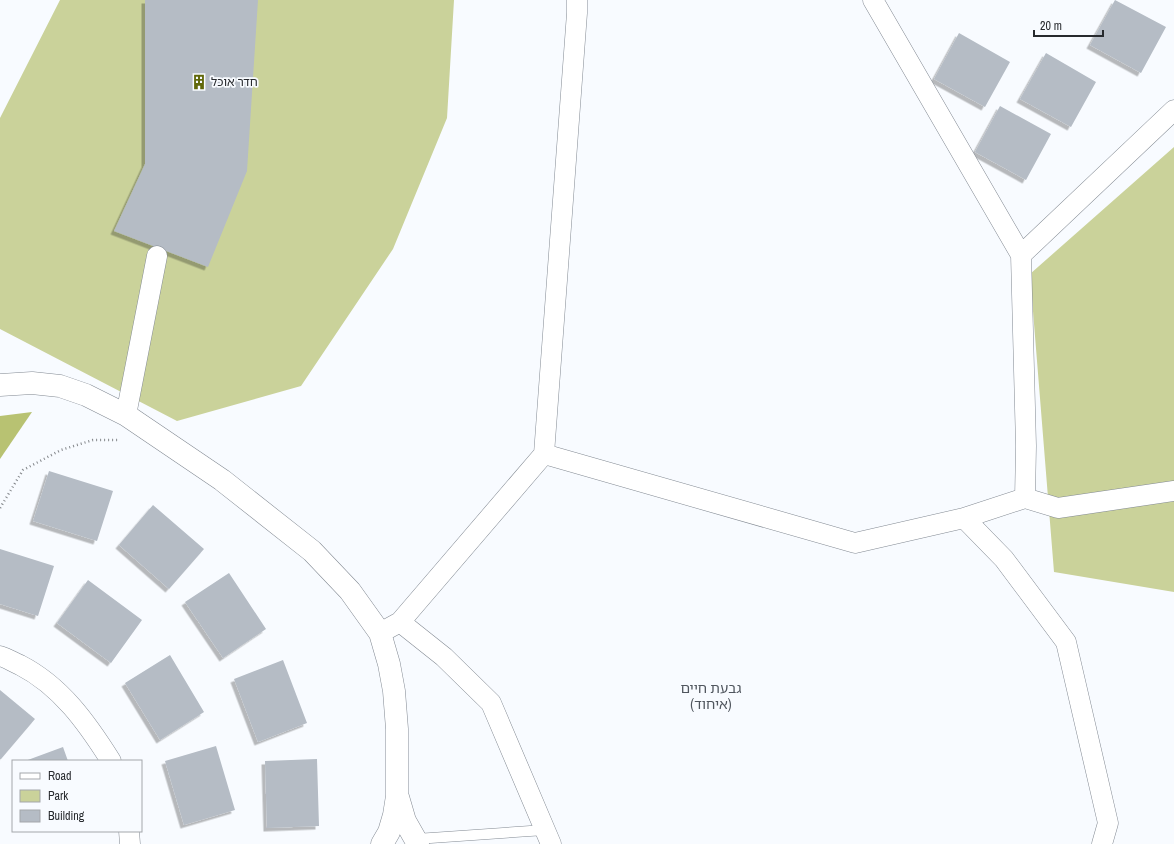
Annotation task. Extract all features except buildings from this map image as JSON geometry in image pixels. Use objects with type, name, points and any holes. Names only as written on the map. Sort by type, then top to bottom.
[{"type":"street","points":[[380,633],[400,622],[544,454],[577,0]]},
{"type":"street","points":[[872,0],[1021,255],[1026,446],[1025,498]]},
{"type":"street","points":[[1021,255],[1174,110]]},
{"type":"street","points":[[126,415],[157,256]]},
{"type":"street","points":[[0,385],[32,383],[60,386],[86,396],[126,415],[222,480],[312,551],[350,591],[380,633],[389,664],[394,691],[397,729],[397,796],[389,832],[382,844]]},
{"type":"street","points":[[544,454],[855,543],[964,518],[1025,498],[1058,508],[1174,491]]},
{"type":"street","points":[[964,518],[1004,559],[1066,642],[1108,823],[1102,844]]},
{"type":"street","points":[[400,622],[444,657],[491,703],[548,837]]},
{"type":"street","points":[[0,656],[36,673],[69,702],[92,732],[109,760]]},
{"type":"street","points":[[397,796],[405,821],[416,842]]},
{"type":"street","points":[[129,832],[130,844]]},
{"type":"lane","points":[[416,842],[548,837]]},
{"type":"path","points":[[0,508],[24,470],[61,450],[94,440],[124,440]]},
{"type":"green space","points":[[60,0],[454,0],[447,118],[393,249],[301,386],[177,421],[0,329],[0,118]]},
{"type":"green space","points":[[1174,147],[1174,592],[1054,572],[1030,274]]},
{"type":"green space","points":[[32,412],[0,459],[0,416]]},
{"type":"place","name":"חדר אוכל","points":[[199,82]]},
{"type":"district","name":"גבעת חיים (איחוד)","points":[[711,696]]}]
